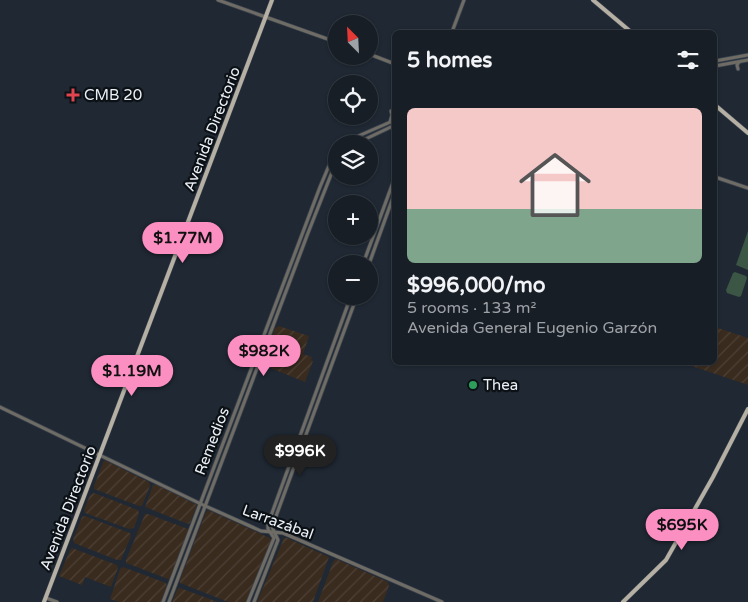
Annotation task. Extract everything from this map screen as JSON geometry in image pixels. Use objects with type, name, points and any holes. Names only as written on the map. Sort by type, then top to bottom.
[{"type":"main road","name":"Avenida Directorio","points":[[45,600],[272,0]]},
{"type":"main road","points":[[593,0],[629,30]]},
{"type":"main road","points":[[717,107],[748,133]]},
{"type":"main road","points":[[623,602],[666,560],[714,477],[748,410]]},
{"type":"street","points":[[218,0],[328,39]]},
{"type":"street","points":[[453,30],[464,0]]},
{"type":"street","points":[[717,60],[748,54]]},
{"type":"street","points":[[378,57],[392,63]]},
{"type":"street","points":[[717,66],[748,60]]},
{"type":"street","points":[[738,69],[737,65],[739,62]]},
{"type":"street","points":[[360,135],[390,122],[392,115],[390,111]]},
{"type":"street","points":[[374,135],[392,126]]},
{"type":"street","name":"Remedios","points":[[169,602],[313,205],[328,168]]},
{"type":"street","points":[[717,178],[748,188]]},
{"type":"street","name":"Remedios","points":[[163,602],[203,505],[328,182]]},
{"type":"street","points":[[366,255],[392,184]]},
{"type":"street","points":[[372,255],[392,200]]},
{"type":"street","points":[[254,602],[277,542],[277,535],[268,529],[268,524],[348,305]]},
{"type":"street","points":[[248,602],[273,541],[272,527],[354,305]]},
{"type":"street","name":"Larrazábal","points":[[0,407],[261,531],[283,534],[442,602]]},
{"type":"street","points":[[45,600],[57,602]]},
{"type":"shaded area","points":[[279,326],[309,336],[303,354],[312,357],[311,360],[313,361],[305,382],[263,365],[275,328]]},
{"type":"shaded area","points":[[717,328],[748,338],[748,385],[689,365],[717,365]]},
{"type":"shaded area","points":[[104,460],[149,482],[150,486],[142,506],[94,489]]},
{"type":"shaded area","points":[[153,485],[157,485],[197,505],[190,523],[188,524],[145,507]]},
{"type":"shaded area","points":[[94,493],[138,510],[139,514],[134,528],[129,529],[85,513],[84,510],[90,495]]},
{"type":"shaded area","points":[[208,510],[272,539],[248,602],[228,602],[180,583]]},
{"type":"shaded area","points":[[145,514],[188,529],[189,532],[171,579],[126,563]]},
{"type":"shaded area","points":[[85,516],[130,533],[131,536],[121,560],[74,543],[73,540],[82,517]]},
{"type":"shaded area","points":[[284,538],[329,557],[313,602],[257,602]]},
{"type":"shaded area","points":[[72,548],[117,565],[118,568],[111,587],[85,577],[82,585],[59,576]]},
{"type":"shaded area","points":[[336,559],[388,582],[389,586],[383,602],[318,602],[333,562]]},
{"type":"shaded area","points":[[123,567],[166,583],[167,587],[161,602],[119,602],[110,599],[120,569]]},
{"type":"shaded area","points":[[179,588],[218,602],[172,602]]},
{"type":"green space","points":[[748,231],[748,270],[736,265]]},
{"type":"green space","points":[[735,272],[747,278],[739,297],[727,293],[726,290]]},
{"type":"place","name":"CMB 20","points":[[73,95]]},
{"type":"place","name":"Thea","points":[[473,385]]}]
